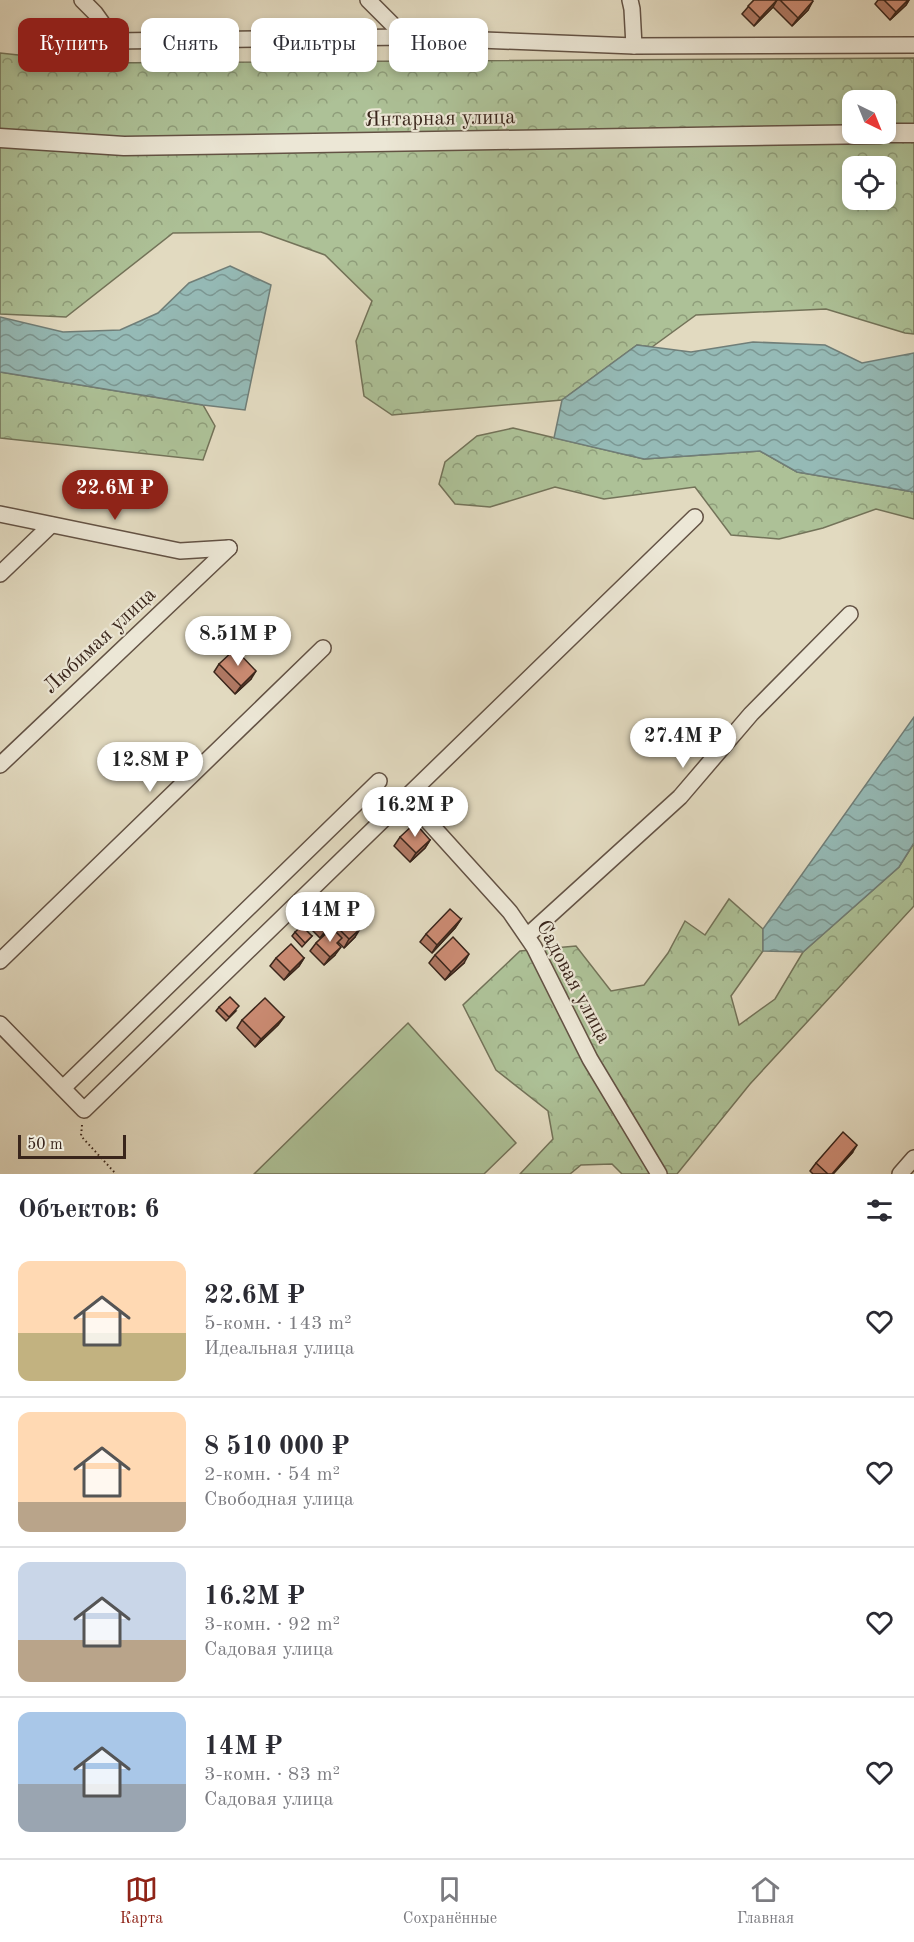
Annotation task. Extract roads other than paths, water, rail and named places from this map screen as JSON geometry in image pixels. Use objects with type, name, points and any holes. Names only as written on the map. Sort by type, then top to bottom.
[{"type":"street","points":[[82,0],[95,13],[115,41],[389,36]]},
{"type":"street","points":[[368,0],[389,20]]},
{"type":"street","points":[[630,0],[634,46]]},
{"type":"street","points":[[488,40],[634,46],[914,45]]},
{"type":"street","points":[[896,133],[914,133]]},
{"type":"street","name":"Янтарная улица","points":[[0,138],[124,146],[842,135]]},
{"type":"street","points":[[0,513],[51,525]]},
{"type":"street","points":[[0,1024],[84,1110],[695,517]]},
{"type":"street","points":[[0,574],[51,525]]},
{"type":"street","name":"Любимая улица","points":[[0,765],[229,548],[180,551],[51,525]]},
{"type":"street","points":[[527,936],[680,797],[751,714],[850,614]]},
{"type":"street","points":[[0,961],[323,648]]},
{"type":"street","points":[[63,1088],[379,781]]},
{"type":"street","name":"Садовая улица","points":[[406,797],[510,912],[527,936],[590,1059],[659,1174]]},
{"type":"street","points":[[900,1174],[914,1158]]},
{"type":"water","points":[[230,266],[271,285],[245,410],[0,372],[0,317],[63,332],[120,330],[158,313],[189,283]]},
{"type":"water","points":[[753,342],[825,345],[862,363],[914,353],[914,492],[797,472],[760,451],[644,459],[554,438],[562,400],[637,345],[691,352]]},
{"type":"water","points":[[914,717],[914,843],[899,867],[803,952],[763,951],[763,929]]}]
